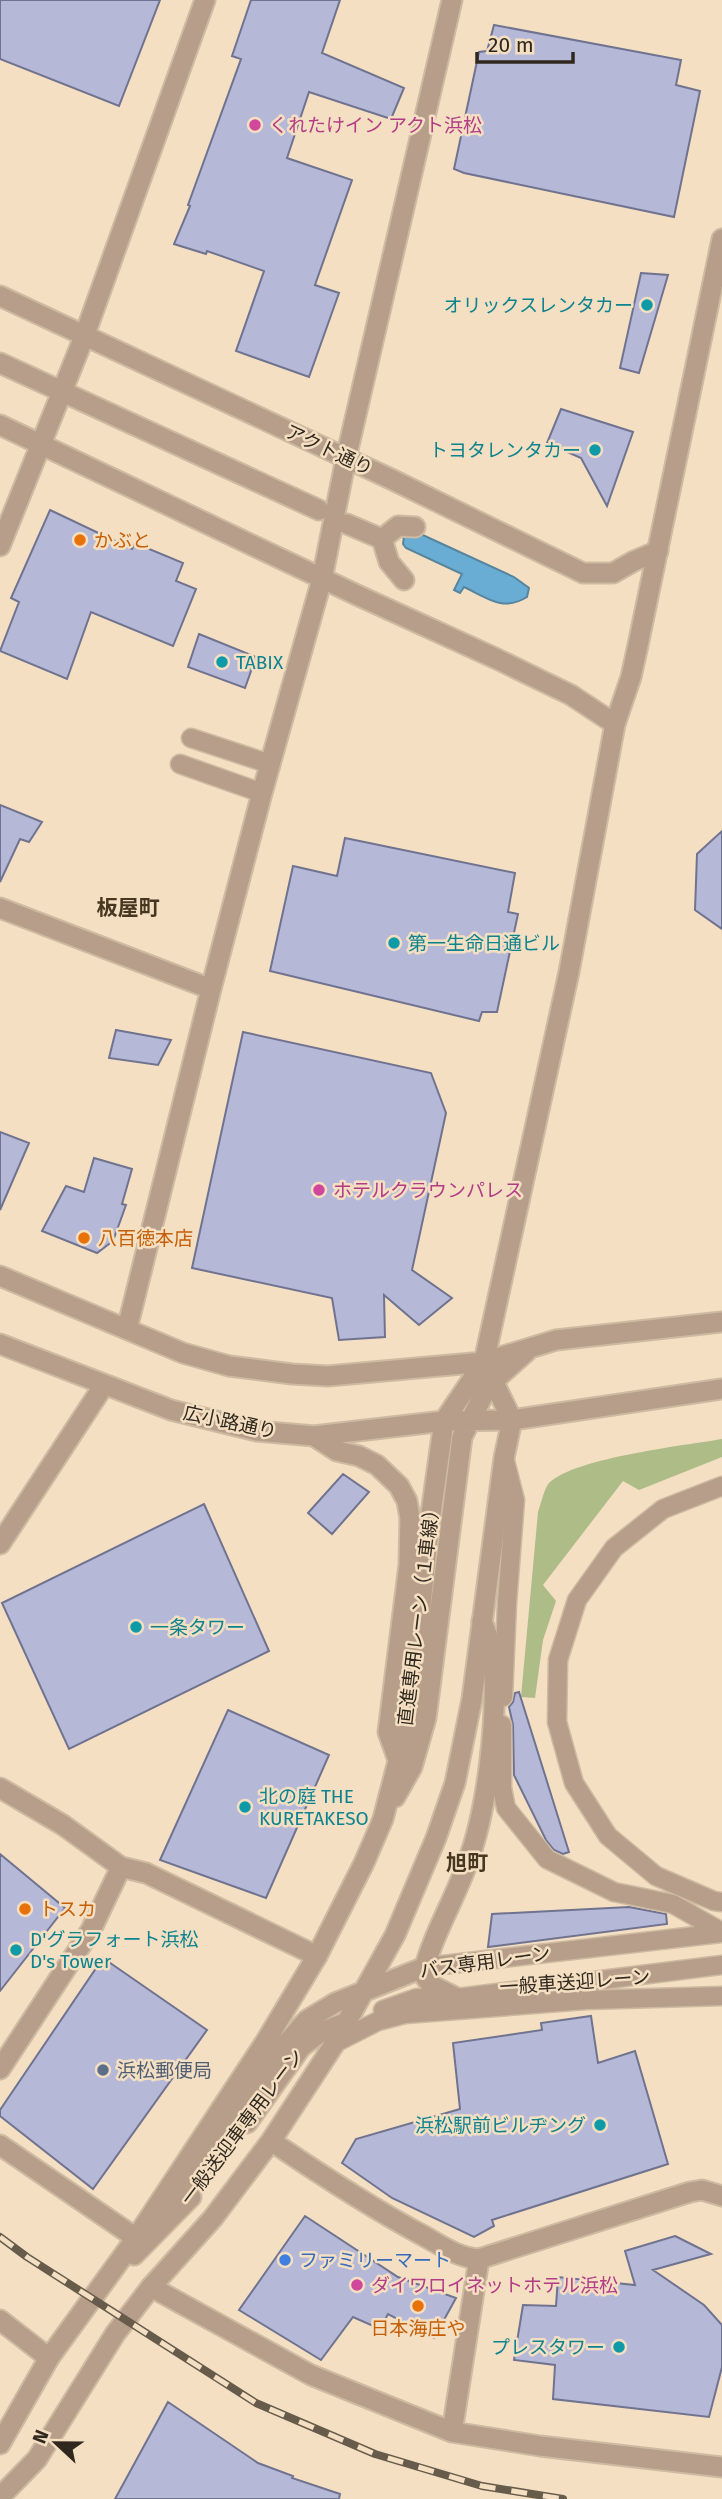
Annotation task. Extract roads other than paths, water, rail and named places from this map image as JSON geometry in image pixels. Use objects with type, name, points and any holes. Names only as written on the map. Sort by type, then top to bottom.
[{"type":"street","points":[[0,546],[84,337],[205,0]]},
{"type":"street","points":[[127,1329],[211,989],[322,579],[345,458],[452,0]]},
{"type":"street","points":[[444,1421],[484,1362],[569,972],[615,724],[631,677],[722,239]]},
{"type":"street","name":"アクト通り","points":[[0,296],[583,573],[614,573],[658,551]]},
{"type":"street","points":[[0,363],[319,510]]},
{"type":"street","points":[[0,425],[571,695],[615,724]]},
{"type":"street","points":[[347,524],[382,539],[389,562],[404,580]]},
{"type":"street","points":[[382,539],[398,526],[415,527]]},
{"type":"street","points":[[0,908],[211,989]]},
{"type":"street","points":[[0,1276],[183,1353],[229,1366],[292,1374],[328,1376],[484,1362],[556,1340],[722,1322]]},
{"type":"street","name":"広小路通り","points":[[0,1344],[171,1410],[244,1428],[314,1436],[444,1421],[512,1420],[722,1389]]},
{"type":"street","points":[[383,1819],[412,1767],[426,1718],[462,1437],[488,1386],[531,1348]]},
{"type":"street","points":[[0,2497],[37,2459],[115,2334],[151,2287],[213,2218],[271,2141],[335,2043],[395,1935],[436,1838],[455,1783],[472,1699],[504,1458],[512,1420],[484,1362]]},
{"type":"street","points":[[0,1544],[104,1385]]},
{"type":"street","name":"直進専用レーン（１車線）","points":[[141,2229],[266,2041],[317,1956],[383,1819],[409,1719],[429,1528],[444,1421]]},
{"type":"street","points":[[314,1436],[337,1451],[359,1455],[377,1465],[399,1486],[407,1501],[410,1518],[409,1565],[388,1732],[397,1757]]},
{"type":"street","points":[[457,1998],[432,1985],[423,1974],[431,1948],[468,1862],[485,1792],[492,1723],[493,1655],[482,1620]]},
{"type":"street","points":[[0,1788],[63,1825],[121,1867],[146,1873],[317,1956]]},
{"type":"street","points":[[0,2069],[91,1930],[121,1867]]},
{"type":"street","name":"バス専用レーン","points":[[141,2229],[196,2175],[290,2037],[317,2013],[425,1967]]},
{"type":"street","name":"一般送迎車専用レーン","points":[[113,2270],[133,2256],[208,2177],[301,2047],[321,2032],[347,2022]]},
{"type":"street","points":[[271,2141],[387,2217],[453,2252],[480,2259],[690,2192],[702,2190],[722,2196]]},
{"type":"street","points":[[0,2144],[141,2229],[49,2358],[0,2444]]},
{"type":"street","points":[[452,2432],[480,2259]]},
{"type":"street","points":[[151,2287],[311,2375],[452,2432],[540,2446],[722,2467]]},
{"type":"street","points":[[0,2320],[49,2358]]},
{"type":"lane","points":[[191,738],[270,765]]},
{"type":"lane","points":[[180,764],[262,793]]},
{"type":"lane","name":"バス専用レーン","points":[[504,1458],[515,1500],[501,1743],[502,1788],[506,1808],[547,1858],[614,1892],[673,1904],[722,1932]]},
{"type":"lane","points":[[722,1486],[663,1509],[614,1548],[584,1589],[577,1600],[558,1660],[557,1723],[574,1783],[608,1836],[656,1877],[722,1902]]},
{"type":"lane","name":"バス専用レーン","points":[[425,1967],[722,1932]]},
{"type":"lane","name":"一般車送迎レーン","points":[[347,2022],[417,1998],[457,1998],[722,1965]]},
{"type":"lane","name":"一般車送迎レーン","points":[[335,2043],[378,2021],[404,2014],[586,2000],[722,1996]]},
{"type":"water","points":[[414,531],[514,577],[529,588],[527,597],[503,603],[495,602],[464,587],[460,593],[454,590],[462,574],[406,548],[403,544],[404,536]]},
{"type":"railway","points":[[0,2237],[256,2403],[375,2454],[482,2486],[563,2499]]},
{"type":"place","name":"くれたけイン アクト浜松","points":[[255,125]]},
{"type":"place","name":"オリックスレンタカー","points":[[647,305]]},
{"type":"place","name":"トヨタレンタカー","points":[[595,450]]},
{"type":"place","name":"かぶと","points":[[80,540]]},
{"type":"place","name":"TABIX","points":[[222,662]]},
{"type":"place","name":"第一生命日通ビル","points":[[394,943]]},
{"type":"place","name":"ホテルクラウンパレス","points":[[319,1190]]},
{"type":"place","name":"八百徳本店","points":[[84,1238]]},
{"type":"place","name":"一条タワー","points":[[136,1627]]},
{"type":"place","name":"北の庭 THE KURETAKESO","points":[[245,1807]]},
{"type":"place","name":"トスカ","points":[[25,1909]]},
{"type":"place","name":"D'グラフォート浜松 D's Tower","points":[[16,1950]]},
{"type":"place","name":"浜松郵便局","points":[[103,2070]]},
{"type":"place","name":"浜松駅前ビルヂング","points":[[600,2125]]},
{"type":"place","name":"ファミリーマート","points":[[285,2260]]},
{"type":"place","name":"ダイワロイネットホテル浜松","points":[[357,2285]]},
{"type":"place","name":"日本海庄や","points":[[418,2306]]},
{"type":"place","name":"プレスタワー","points":[[619,2347]]},
{"type":"district","name":"板屋町","points":[[128,908]]},
{"type":"district","name":"旭町","points":[[467,1863]]}]
